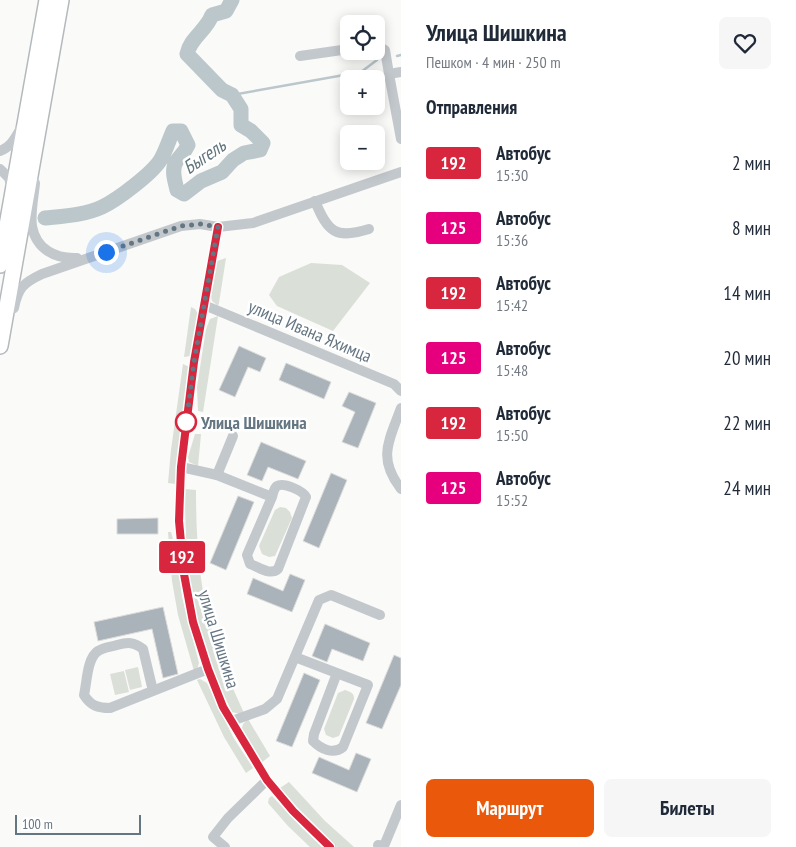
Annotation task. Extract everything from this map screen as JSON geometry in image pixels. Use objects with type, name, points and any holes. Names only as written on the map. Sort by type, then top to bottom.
[{"type":"highway","points":[[0,346],[33,119],[47,0]]},
{"type":"highway","points":[[0,265],[13,192],[33,119],[61,0]]},
{"type":"street","points":[[300,56],[340,50]]},
{"type":"street","points":[[385,50],[401,139]]},
{"type":"street","points":[[389,74],[401,72]]},
{"type":"street","points":[[0,151],[13,142],[33,119]]},
{"type":"street","points":[[33,119],[32,224],[36,240],[44,250],[54,256],[66,259],[91,258]]},
{"type":"street","points":[[0,169],[9,178],[13,192]]},
{"type":"street","points":[[0,355],[8,333],[17,295],[28,280],[181,226],[200,224],[218,227],[253,223],[401,172]]},
{"type":"street","points":[[315,202],[323,220],[332,229],[341,234],[352,234],[369,229]]},
{"type":"street","name":"улица Шишкина","points":[[218,227],[194,362],[181,467],[179,521],[184,574],[193,622],[223,707],[267,780],[293,811],[330,847]]},
{"type":"street","name":"улица Ивана Яхимца","points":[[204,305],[394,384],[401,391]]},
{"type":"street","points":[[401,408],[388,444],[387,460],[392,477],[401,489]]},
{"type":"street","points":[[217,474],[233,436]]},
{"type":"street","points":[[181,467],[217,474],[272,497]]},
{"type":"street","points":[[282,484],[304,493],[306,497],[278,569],[270,572],[250,564],[247,555],[272,497],[275,488],[282,484]]},
{"type":"street","points":[[232,721],[265,709],[277,699],[319,600],[331,596],[380,615]]},
{"type":"street","points":[[153,691],[143,648],[128,642],[100,649],[94,654],[84,695],[89,703],[100,708],[110,708],[153,691],[208,669]]},
{"type":"street","points":[[295,657],[337,673],[368,685],[343,748],[331,752],[318,746],[313,741],[337,673]]},
{"type":"street","points":[[225,847],[213,836],[228,818],[267,780]]},
{"type":"street","points":[[378,845],[384,846],[401,805]]},
{"type":"shaded area","points":[[226,258],[218,306],[212,301],[211,296],[217,261]]},
{"type":"shaded area","points":[[311,263],[342,265],[370,283],[333,331],[277,306],[269,295],[279,277]]},
{"type":"shaded area","points":[[191,307],[198,314],[190,356],[184,357]]},
{"type":"shaded area","points":[[218,316],[203,412],[198,411],[197,387],[206,329],[210,319]]},
{"type":"shaded area","points":[[183,364],[189,367],[176,484],[168,483]]},
{"type":"shaded area","points":[[195,434],[201,434],[198,466],[189,462],[188,457]]},
{"type":"shaded area","points":[[185,489],[196,490],[198,546],[205,602],[220,657],[244,713],[232,712],[217,680],[195,612],[189,577]]},
{"type":"shaded area","points":[[280,507],[286,508],[292,518],[275,556],[269,557],[262,554],[259,546],[275,510]]},
{"type":"shaded area","points":[[168,532],[171,532],[176,551],[182,597],[199,663],[197,670],[194,671],[178,615],[172,581]]},
{"type":"shaded area","points":[[138,667],[142,687],[130,690],[125,670]]},
{"type":"shaded area","points":[[124,671],[129,692],[115,695],[110,674]]},
{"type":"shaded area","points":[[200,679],[207,683],[233,737],[253,768],[246,773],[224,737],[197,680]]},
{"type":"shaded area","points":[[345,690],[352,693],[354,699],[339,736],[333,738],[326,735],[324,729],[338,693]]},
{"type":"shaded area","points":[[248,719],[270,756],[261,763],[241,732],[243,724]]},
{"type":"shaded area","points":[[289,782],[325,821],[354,847],[337,847],[310,822],[280,788]]},
{"type":"shaded area","points":[[272,796],[322,847],[310,847],[288,826],[268,803],[269,798]]},
{"type":"building","points":[[239,346],[266,358],[260,372],[248,367],[235,397],[219,390]]},
{"type":"building","points":[[286,363],[331,382],[324,399],[279,380]]},
{"type":"building","points":[[349,392],[376,403],[358,448],[342,442],[355,412],[342,406]]},
{"type":"building","points":[[261,442],[306,461],[298,479],[268,467],[262,481],[247,475]]},
{"type":"building","points":[[331,473],[347,480],[319,548],[303,541]]},
{"type":"building","points":[[238,496],[254,502],[226,570],[210,563]]},
{"type":"building","points":[[158,518],[158,534],[117,534],[117,519]]},
{"type":"building","points":[[290,574],[305,580],[292,612],[247,594],[253,578],[283,591]]},
{"type":"building","points":[[163,607],[178,674],[163,678],[152,629],[98,641],[94,622]]},
{"type":"building","points":[[325,624],[370,643],[363,661],[332,649],[327,662],[312,656]]},
{"type":"building","points":[[394,655],[401,658],[401,685],[382,729],[366,723]]},
{"type":"building","points":[[304,673],[320,680],[292,747],[276,741]]},
{"type":"building","points":[[356,753],[371,759],[357,792],[312,773],[319,757],[349,770]]},
{"type":"waterway","name":"Быгель","points":[[45,218],[89,212],[116,199],[157,165],[163,156],[173,131],[181,131],[188,145],[174,168],[177,190],[184,194],[201,181],[222,172],[233,160],[244,153],[260,150],[263,143],[251,131],[241,125],[241,109],[232,95],[222,90],[187,54],[191,43],[206,26],[212,15],[226,11],[232,0]]},
{"type":"waterway","points":[[397,56],[401,55]]},
{"type":"waterway","points":[[232,95],[361,72],[377,60]]},
{"type":"bus line","name":"192","points":[[218,227],[194,362],[181,467],[179,521],[184,574],[193,622],[223,707],[267,780],[293,811],[330,847]]},
{"type":"place","name":"Улица Шишкина","points":[[186,422]]},
{"type":"route","points":[[106,252],[181,226],[200,224],[218,227],[194,362],[186,425],[186,422]]}]
